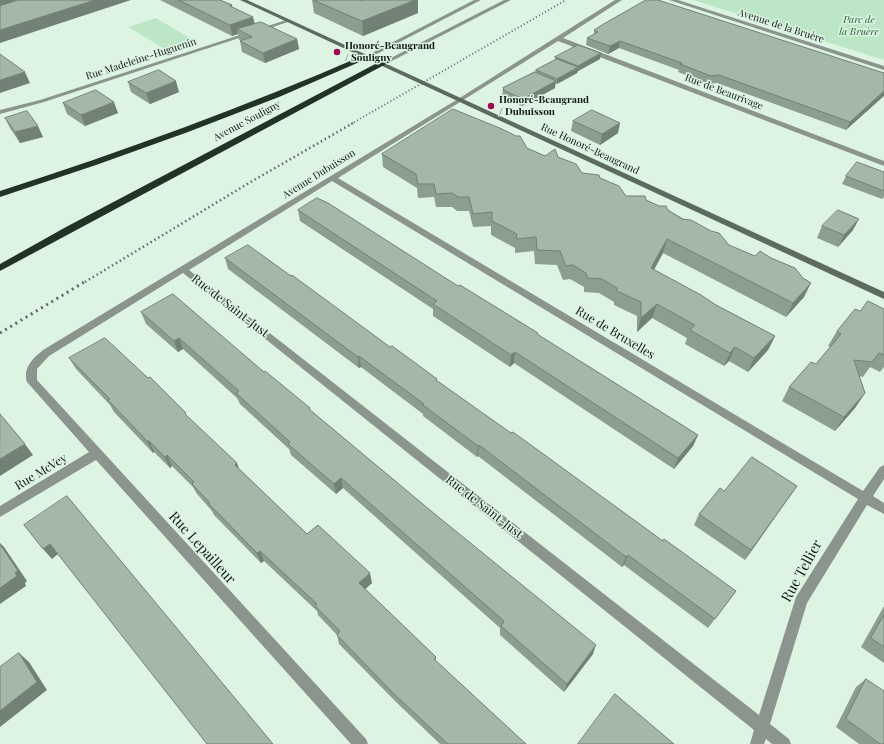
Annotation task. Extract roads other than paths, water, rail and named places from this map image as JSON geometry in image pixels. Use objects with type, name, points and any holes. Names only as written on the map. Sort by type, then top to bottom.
[{"type":"highway","name":"Avenue Souligny","points":[[0,194],[82,168],[205,124],[279,95],[366,57]]},
{"type":"highway","name":"Avenue Souligny","points":[[0,268],[76,225],[382,64]]},
{"type":"street","name":"Rue Honoré-Beaugrand","points":[[243,0],[884,296]]},
{"type":"street","name":"Avenue Souligny","points":[[366,57],[478,0]]},
{"type":"street","name":"Avenue Souligny","points":[[382,64],[508,0]]},
{"type":"street","name":"Avenue Dubuisson","points":[[31,368],[46,353],[460,100],[619,0]]},
{"type":"street","name":"Avenue de la Bruère","points":[[672,0],[884,68]]},
{"type":"street","name":"Rue Madeleine-Huguenin","points":[[0,112],[42,101],[288,21]]},
{"type":"street","name":"Rue de Beaurivage","points":[[557,38],[884,164]]},
{"type":"street","name":"Rue de Bruxelles","points":[[332,178],[884,509]]},
{"type":"street","name":"Rue de Saint-Just","points":[[184,270],[784,744]]},
{"type":"street","name":"Rue Lepailleur","points":[[31,368],[29,375],[32,382],[361,744]]},
{"type":"street","name":"Rue McVey","points":[[0,512],[96,454]]},
{"type":"street","name":"Rue Tellier","points":[[758,744],[801,602],[884,470]]},
{"type":"railway","points":[[351,124],[566,0]]},
{"type":"railway","points":[[85,282],[249,183],[353,123]]},
{"type":"railway","points":[[0,333],[86,281]]},
{"type":"place","name":"Honoré-Beaugrand / Souligny","points":[[337,52]]},
{"type":"place","name":"Honoré-Beaugrand / Dubuisson","points":[[491,106]]},
{"type":"park label","name":"Parc de la Bruère","points":[[859,26]]}]
